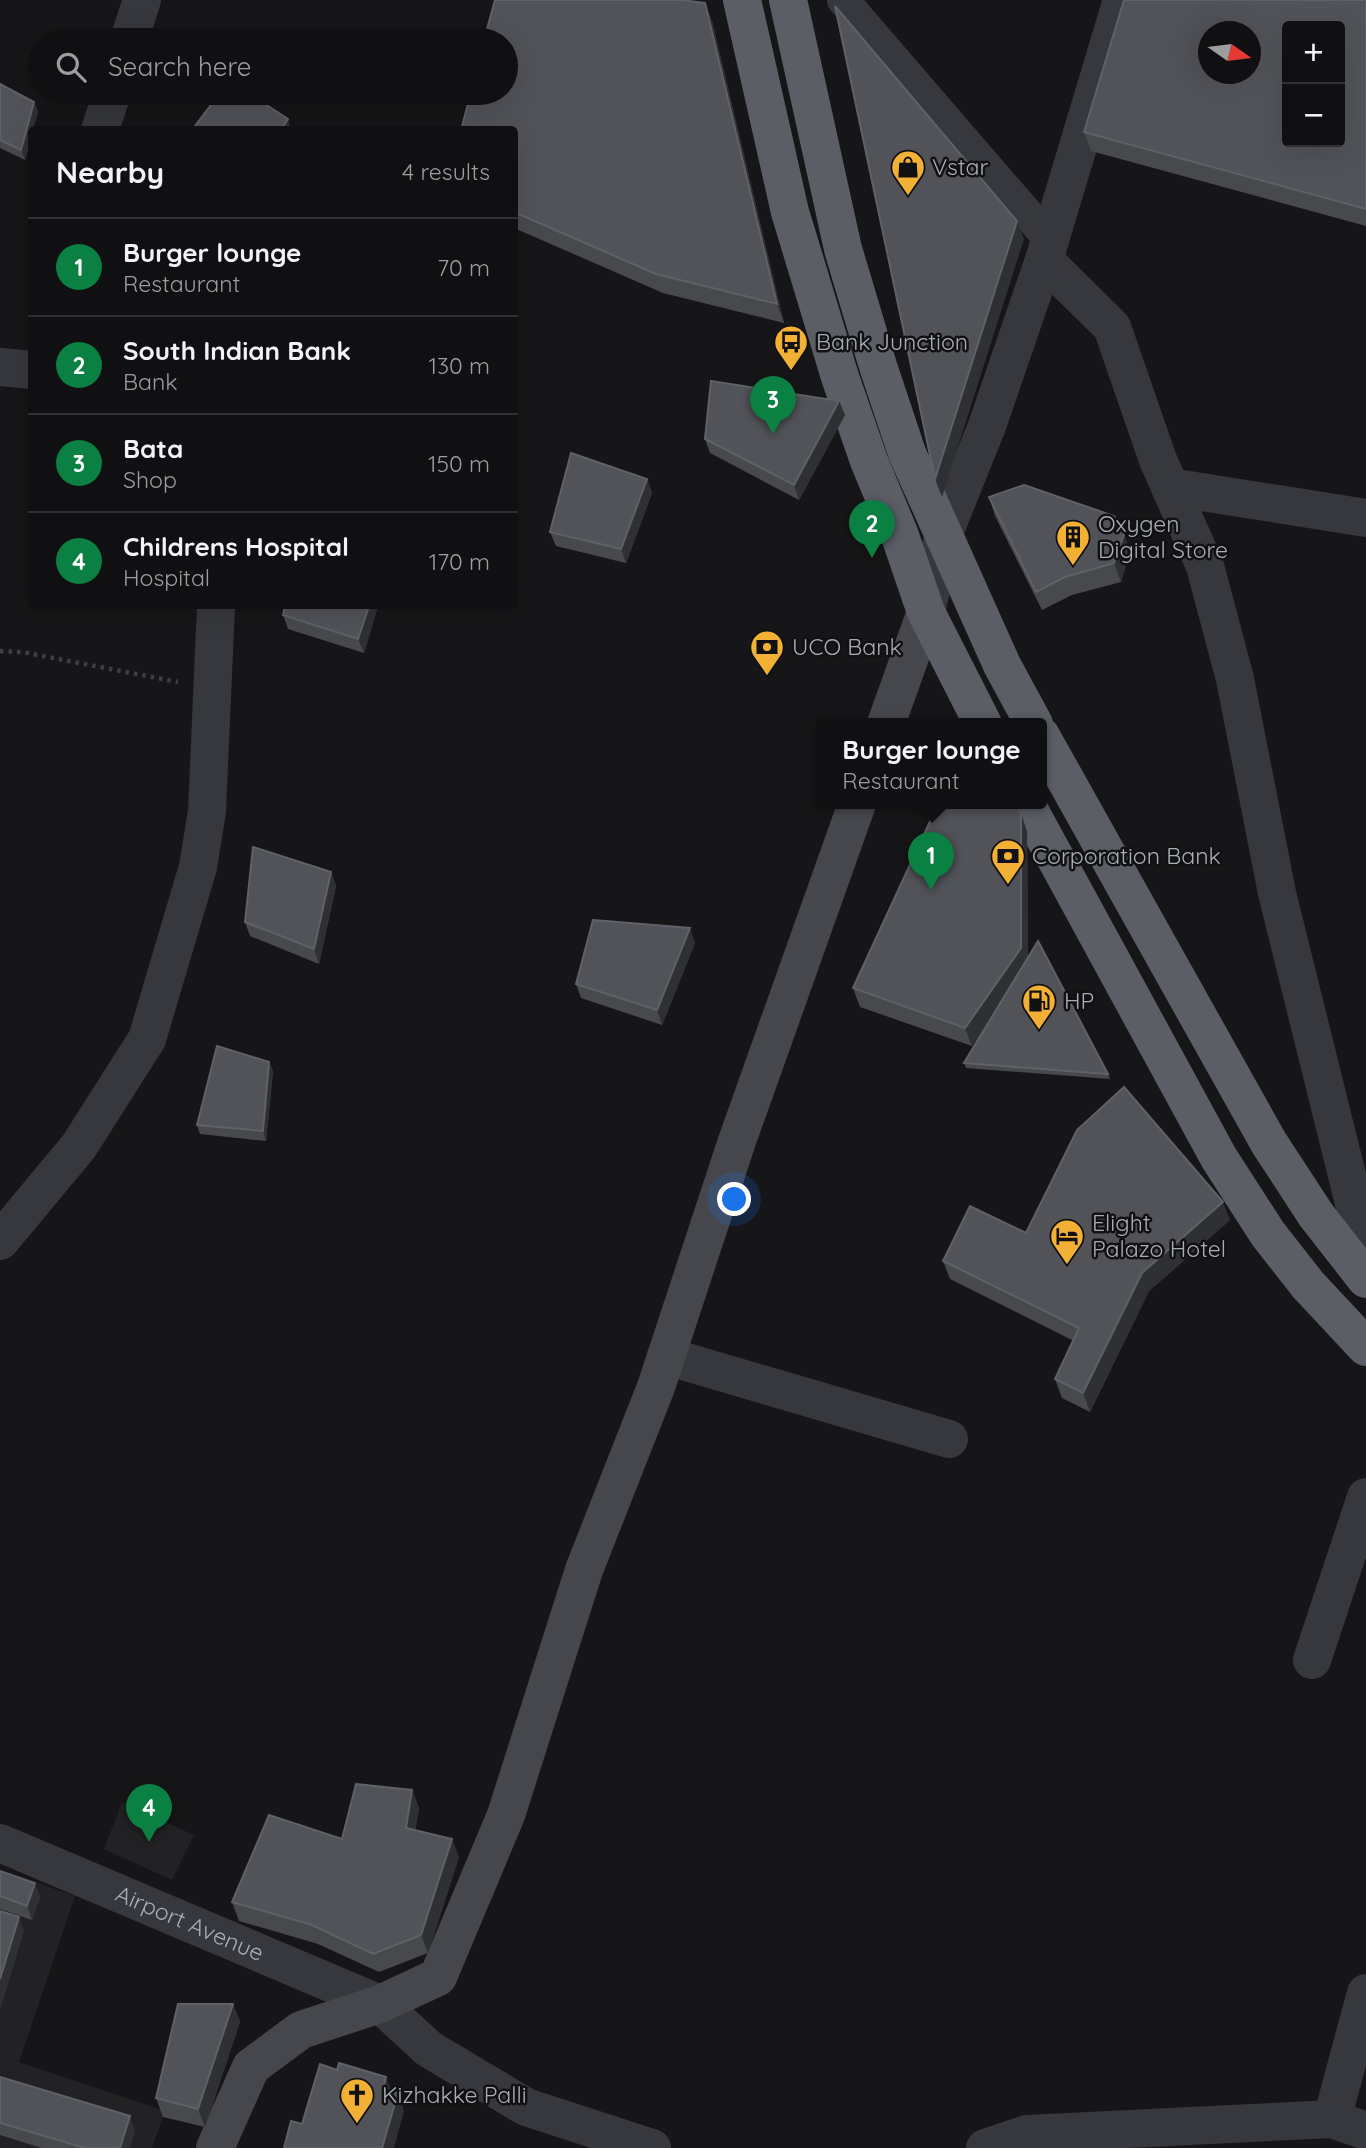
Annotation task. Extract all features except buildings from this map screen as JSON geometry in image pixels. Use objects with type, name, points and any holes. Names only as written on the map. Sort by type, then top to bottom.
[{"type":"highway","points":[[741,0],[790,212],[869,461],[899,533],[926,612],[980,718]]},
{"type":"highway","points":[[788,0],[843,249],[907,453],[1002,665],[1031,718]]},
{"type":"highway","points":[[1047,747],[1269,1143],[1316,1214],[1366,1279]]},
{"type":"highway","points":[[1029,809],[1219,1158],[1268,1234],[1308,1285],[1366,1347]]},
{"type":"main road","points":[[888,718],[926,612]]},
{"type":"main road","points":[[215,2148],[251,2067],[301,2030],[380,2004],[438,1977],[506,1815],[584,1570],[666,1356],[737,1141],[855,809]]},
{"type":"street","points":[[133,28],[142,0]]},
{"type":"street","points":[[843,0],[1112,327],[1158,460],[1205,566],[1236,679],[1277,893],[1366,1252]]},
{"type":"street","points":[[926,612],[944,533],[987,426],[1047,250],[1122,0]]},
{"type":"street","points":[[101,126],[108,105]]},
{"type":"street","points":[[1170,487],[1366,518]]},
{"type":"street","points":[[0,1241],[79,1146],[146,1039],[198,867],[207,811],[216,609]]},
{"type":"street","points":[[666,1356],[949,1439]]},
{"type":"street","points":[[1312,1660],[1366,1497]]},
{"type":"street","name":"Airport Avenue","points":[[0,1843],[380,2004],[429,2049],[526,2107],[652,2148]]},
{"type":"street","points":[[985,2148],[1027,2134],[1149,2138],[1349,2125],[1366,1993]]},
{"type":"path","points":[[0,651],[22,652],[212,688]]},
{"type":"shaded area","points":[[122,1802],[194,1835],[172,1880],[104,1849]]},
{"type":"shaded area","points":[[0,1870],[75,1896],[19,2062],[165,2111],[152,2148],[0,2148]]},
{"type":"place","name":"Vstar","points":[[908,197]]},
{"type":"place","name":"Bank Junction","points":[[791,372]]},
{"type":"place","name":"Bata","points":[[773,434]]},
{"type":"place","name":"South Indian Bank","points":[[872,558]]},
{"type":"place","name":"Oxygen Digital Store","points":[[1073,567]]},
{"type":"place","name":"UCO Bank","points":[[767,677]]},
{"type":"place","name":"Corporation Bank","points":[[1008,886]]},
{"type":"place","name":"Burger lounge","points":[[931,890]]},
{"type":"place","name":"HP","points":[[1039,1031]]},
{"type":"place","name":"Elight Palazo Hotel","points":[[1067,1266]]},
{"type":"place","name":"Childrens Hospital","points":[[149,1842]]},
{"type":"place","name":"Kizhakke Palli","points":[[357,2125]]}]
